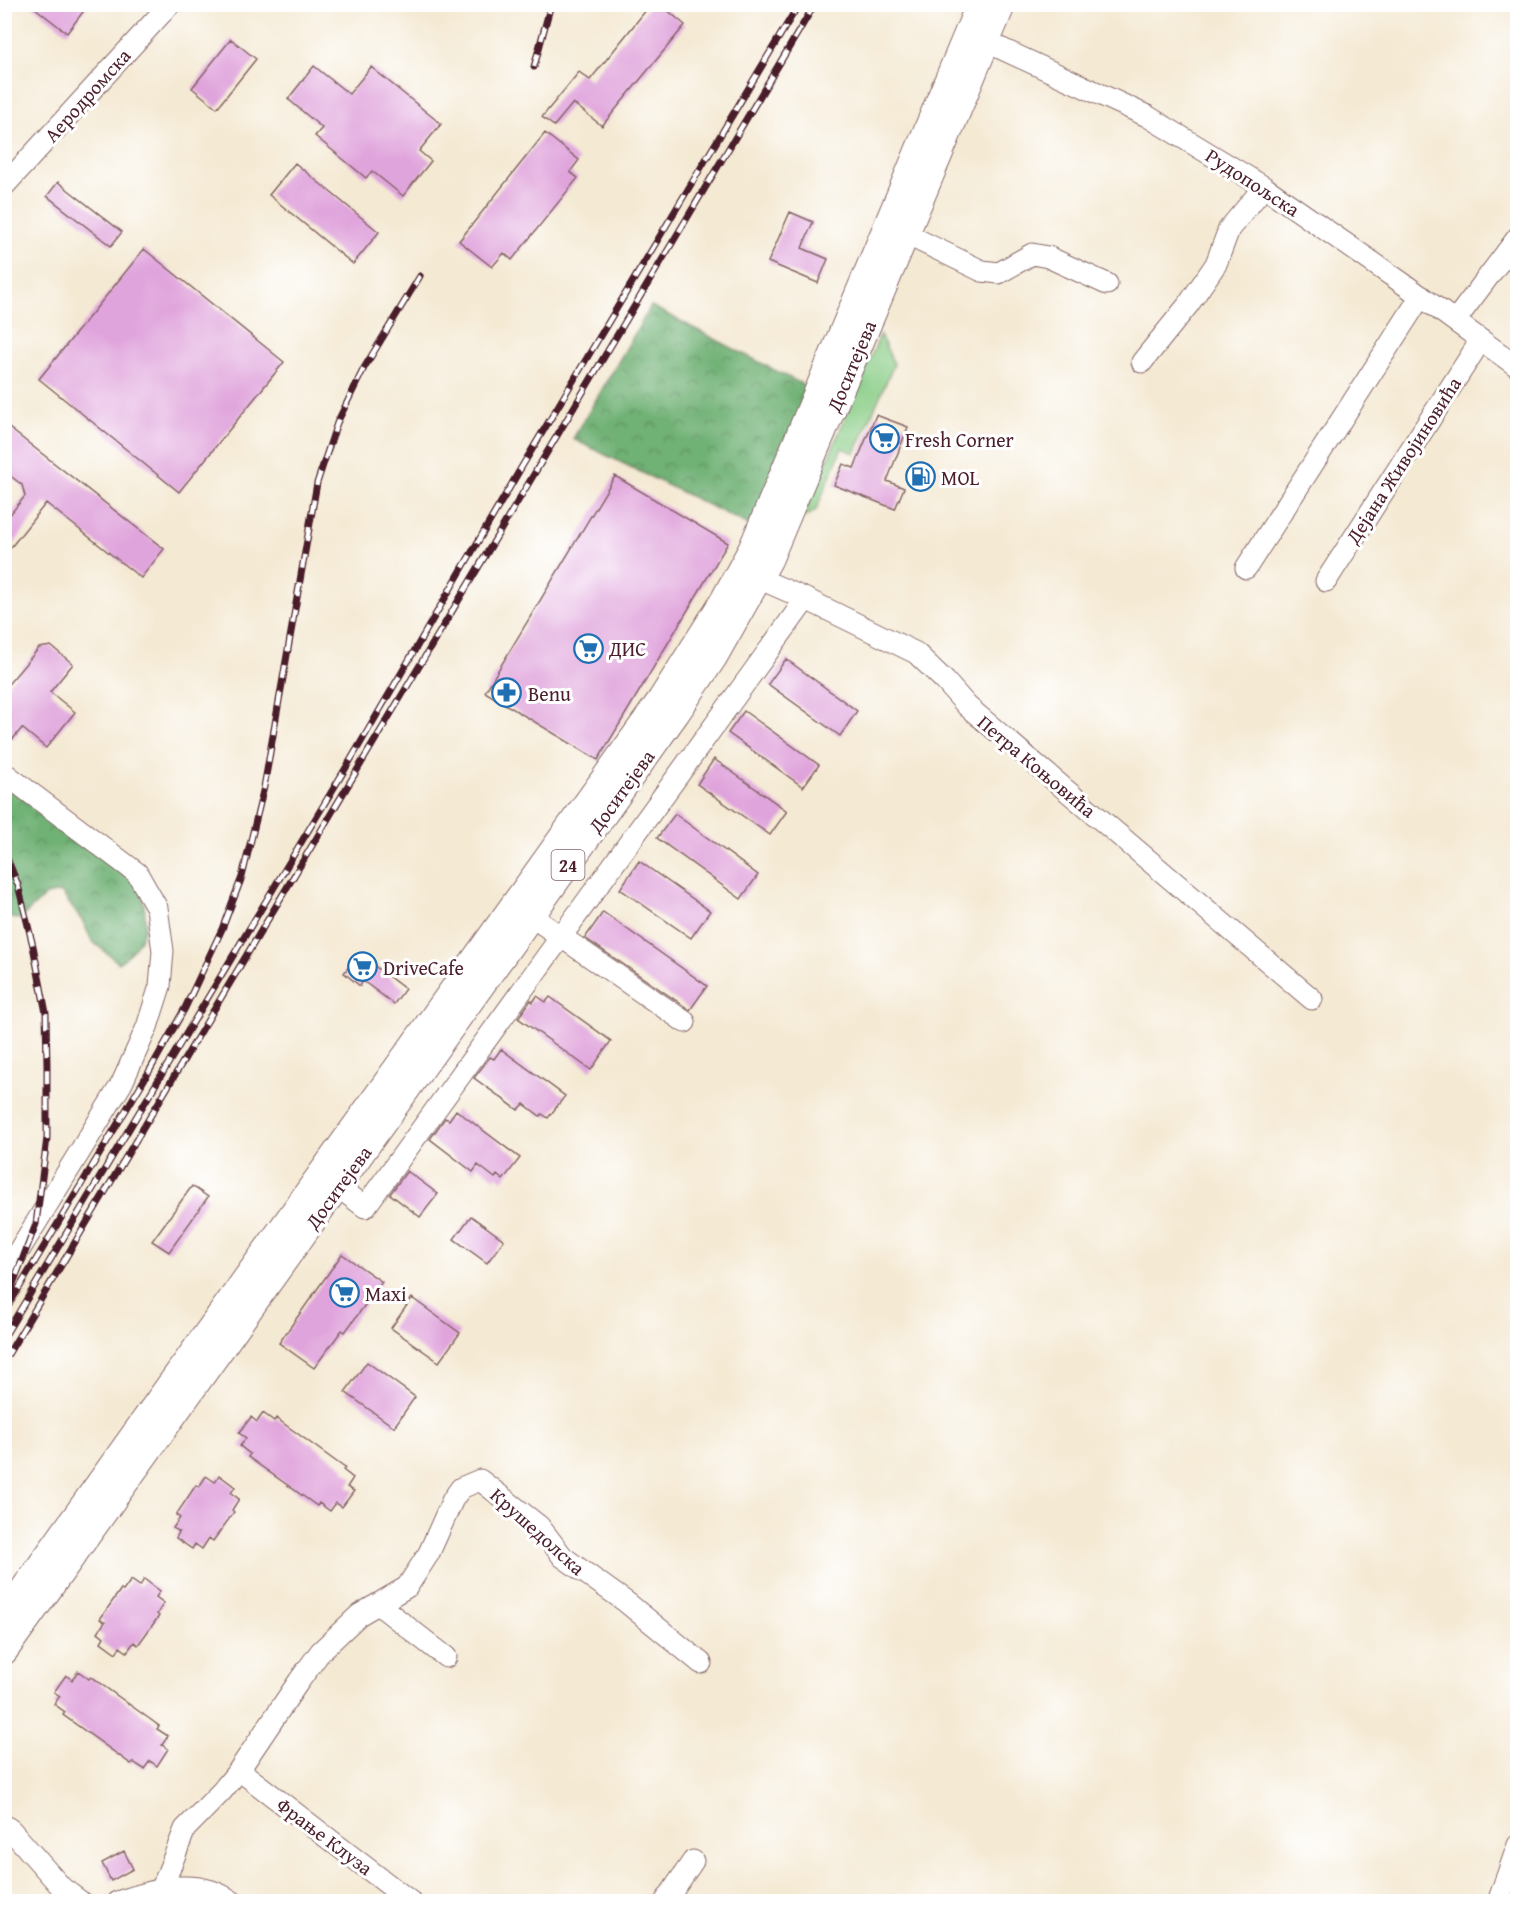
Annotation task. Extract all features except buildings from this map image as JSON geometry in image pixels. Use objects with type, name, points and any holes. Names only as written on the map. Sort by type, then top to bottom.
[{"type":"main road","name":"Доситејева","points":[[4,1651],[136,1451],[330,1180],[701,639],[750,575],[784,525],[906,234],[977,37],[980,4]]},
{"type":"main road","name":"Доситејева","points":[[330,1180],[531,916],[713,658],[750,575],[752,549],[977,37],[1002,4]]},
{"type":"main road","name":"Доситејева","points":[[4,1617],[136,1451]]},
{"type":"street","name":"Аеродромска","points":[[4,186],[170,4]]},
{"type":"street","name":"Рудопољска","points":[[977,37],[1147,116],[1264,187],[1421,296],[1518,367]]},
{"type":"street","points":[[1142,362],[1188,305],[1216,264],[1229,229],[1264,187]]},
{"type":"street","points":[[906,234],[982,271],[999,273],[1032,254],[1048,257],[1107,284]]},
{"type":"street","points":[[1455,321],[1518,237]]},
{"type":"street","points":[[1246,568],[1421,296]]},
{"type":"street","name":"Дејана Живојиновића","points":[[1326,581],[1481,340]]},
{"type":"street","name":"Петра Коњовића","points":[[750,575],[883,635],[920,656],[967,706],[1312,999]]},
{"type":"street","points":[[330,1180],[365,1207],[806,599]]},
{"type":"street","points":[[4,773],[137,873],[157,908],[164,951],[160,986],[147,1027],[122,1083],[4,1275]]},
{"type":"street","points":[[531,916],[685,1022]]},
{"type":"street","name":"Крушедолска","points":[[162,1888],[185,1828],[222,1791],[239,1770],[321,1651],[359,1615],[407,1587],[429,1553],[453,1499],[461,1488],[480,1479],[539,1526],[563,1557],[626,1602],[701,1663]]},
{"type":"street","points":[[379,1605],[446,1657]]},
{"type":"street","name":"Фрање Клуза","points":[[239,1770],[411,1902]]},
{"type":"street","points":[[4,1826],[11,1830],[62,1887],[81,1901]]},
{"type":"street","points":[[1498,1902],[1518,1845]]},
{"type":"street","points":[[665,1902],[693,1861]]},
{"type":"street","points":[[117,1902],[162,1888],[189,1885],[210,1890],[233,1902]]},
{"type":"green space","points":[[651,306],[817,392],[759,530],[573,439]]},
{"type":"green space","points":[[880,335],[894,364],[855,453],[842,448],[816,510],[806,517],[805,513]]},
{"type":"green space","points":[[4,773],[137,873],[145,912],[143,932],[139,942],[119,963],[92,941],[83,922],[61,892],[46,895],[20,919],[9,918],[5,913]]},
{"type":"railway","points":[[534,67],[551,4]]},
{"type":"railway","points":[[4,1337],[350,761],[521,468],[799,4]]},
{"type":"railway","points":[[4,1361],[815,4]]},
{"type":"railway","points":[[4,1313],[150,1070],[185,1008],[222,929],[242,877],[264,787],[317,483],[337,423],[364,368],[420,276]]},
{"type":"railway","points":[[4,851],[18,885],[33,946],[46,1013],[47,1066],[47,1138],[36,1224],[11,1289]]},
{"type":"place","name":"Fresh Corner","points":[[884,439]]},
{"type":"place","name":"MOL","points":[[920,477]]},
{"type":"place","name":"ДИС","points":[[588,648]]},
{"type":"place","name":"Benu","points":[[507,693]]},
{"type":"place","name":"DriveCafe","points":[[362,967]]},
{"type":"place","name":"Maxi","points":[[344,1293]]}]
